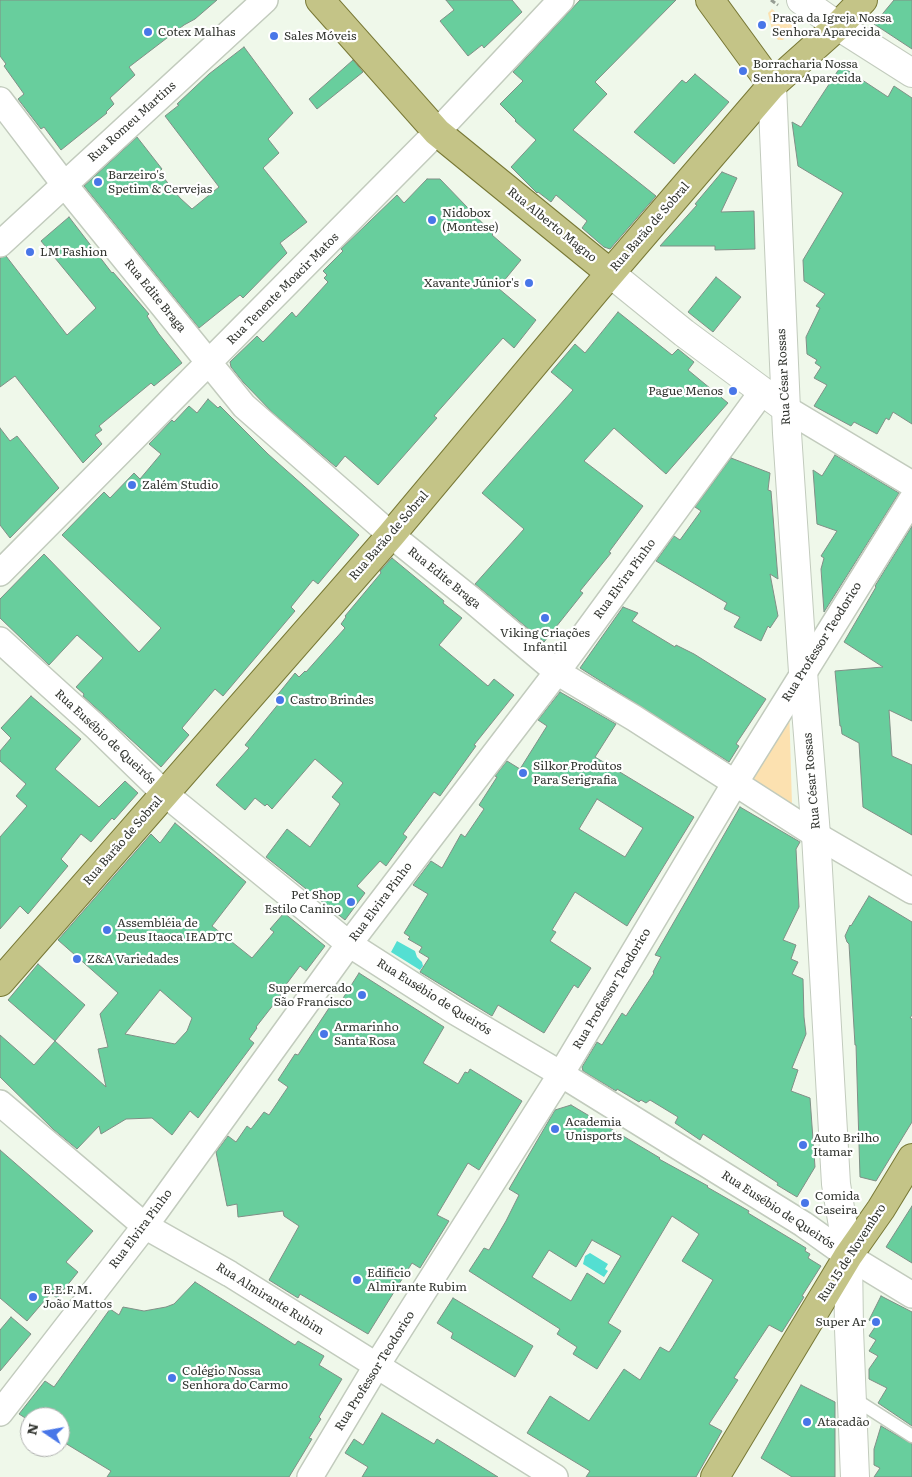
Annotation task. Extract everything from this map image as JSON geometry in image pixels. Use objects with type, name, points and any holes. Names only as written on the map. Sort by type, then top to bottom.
[{"type":"main road","name":"Rua Alberto Magno","points":[[320,0],[437,132],[684,333],[785,408]]},
{"type":"main road","points":[[710,0],[772,85]]},
{"type":"main road","points":[[801,0],[912,73]]},
{"type":"main road","name":"Rua Barão de Sobral","points":[[0,982],[391,534],[610,273],[772,85],[838,26],[862,0]]},
{"type":"main road","name":"Rua César Rossas","points":[[772,85],[785,408],[816,835],[836,1184],[848,1256],[855,1477]]},
{"type":"main road","name":"Rua 15 de Novembro","points":[[715,1477],[848,1256],[912,1158]]},
{"type":"street","name":"Rua Romeu Martins","points":[[0,244],[265,0]]},
{"type":"street","name":"Rua Tenente Moacir Matos","points":[[0,573],[437,132],[561,0]]},
{"type":"street","name":"Rua Edite Braga","points":[[0,100],[64,184],[208,364],[244,406],[391,534],[557,672],[634,718],[816,835],[912,892]]},
{"type":"street","name":"Rua Elvira Pinho","points":[[0,1413],[145,1226],[349,944],[557,672],[762,392]]},
{"type":"street","name":"Rua Alberto Magno","points":[[785,408],[912,484]]},
{"type":"street","name":"Rua Professor Teodorico","points":[[310,1477],[377,1365],[561,1074],[803,672],[912,500]]},
{"type":"street","name":"Rua Eusébio de Queirós","points":[[0,640],[97,728],[164,794],[349,944],[452,1010],[561,1074],[803,1224],[848,1256],[912,1295]]},
{"type":"street","name":"Rua Almirante Rubim","points":[[0,1102],[145,1226],[230,1274],[377,1365],[521,1468],[555,1477]]},
{"type":"lane","points":[[852,1397],[912,1436]]},
{"type":"shaded area","points":[[772,9],[793,26],[783,40],[778,40],[773,34],[768,13]]},
{"type":"shaded area","points":[[789,704],[792,805],[745,775]]},
{"type":"water","points":[[397,941],[415,951],[417,957],[422,962],[423,966],[420,970],[391,952]]},
{"type":"water","points":[[590,1253],[608,1264],[605,1269],[608,1271],[604,1277],[583,1264],[585,1256]]},
{"type":"building","points":[[0,0],[217,0],[195,19],[184,25],[129,67],[135,75],[110,98],[114,104],[107,113],[61,150],[44,127],[41,129],[18,99],[24,94],[4,66],[6,64],[0,56]]},
{"type":"building","points":[[446,0],[512,0],[522,12],[484,48],[482,45],[468,56],[440,21],[454,10]]},
{"type":"building","points":[[580,0],[676,0],[595,82],[607,94],[573,130],[656,196],[610,249],[604,247],[582,228],[587,221],[556,195],[551,202],[537,193],[511,167],[536,140],[500,104],[523,81],[513,72]]},
{"type":"building","points":[[894,0],[912,0],[912,49],[874,24]]},
{"type":"building","points":[[244,47],[293,113],[268,139],[279,153],[263,168],[307,222],[280,243],[287,253],[243,298],[240,295],[199,328],[84,186],[137,137],[162,169],[159,172],[180,198],[192,209],[219,187],[165,116],[179,105],[177,104],[209,74]]},
{"type":"building","points":[[353,60],[363,72],[317,109],[309,99]]},
{"type":"building","points":[[841,66],[888,97],[894,86],[912,98],[912,424],[893,412],[889,420],[886,418],[877,434],[854,422],[851,426],[814,406],[827,385],[814,378],[821,367],[815,363],[817,360],[807,354],[806,337],[820,308],[816,306],[825,294],[804,281],[803,260],[843,193],[798,166],[792,122],[801,127]]},
{"type":"building","points":[[695,74],[729,102],[674,164],[634,132],[682,80],[686,83]]},
{"type":"building","points":[[722,172],[737,178],[721,212],[754,211],[755,249],[715,250],[715,246],[660,246],[697,205],[695,204]]},
{"type":"building","points":[[427,179],[440,179],[492,235],[521,260],[498,288],[536,320],[514,348],[503,338],[434,416],[437,418],[378,485],[345,456],[336,467],[273,413],[243,382],[231,367],[230,362],[257,336],[263,342],[292,312],[296,317],[328,282],[324,278],[327,275],[323,271],[343,251],[341,249],[397,195],[404,203]]},
{"type":"building","points":[[69,217],[112,273],[149,314],[147,316],[159,334],[182,363],[154,386],[151,383],[99,426],[102,430],[95,435],[102,444],[83,463],[15,376],[0,387],[0,258],[6,256],[67,335],[96,308],[41,241]]},
{"type":"building","points":[[716,277],[741,297],[713,332],[688,312]]},
{"type":"building","points":[[618,312],[672,355],[678,349],[694,362],[688,370],[728,403],[666,474],[614,428],[584,461],[643,506],[609,552],[611,553],[580,591],[583,593],[544,642],[475,584],[524,529],[482,493],[573,390],[551,372],[575,344],[585,353]]},
{"type":"building","points":[[208,399],[218,408],[220,406],[268,454],[359,535],[318,584],[313,580],[291,607],[295,611],[223,696],[215,689],[182,728],[189,735],[161,767],[83,696],[84,694],[76,687],[103,658],[77,635],[49,665],[0,618],[0,599],[44,554],[139,652],[161,628],[62,535],[104,492],[110,498],[134,473],[140,479],[161,454],[149,444],[172,420],[174,422],[189,406],[197,413]]},
{"type":"building","points":[[0,428],[10,441],[17,436],[59,488],[10,538],[0,525]]},
{"type":"building","points":[[835,455],[899,493],[824,612],[821,569],[824,558],[821,556],[837,531],[817,524],[813,470],[822,476]]},
{"type":"building","points":[[731,458],[770,473],[768,490],[771,491],[778,579],[770,574],[778,616],[770,628],[768,626],[761,641],[734,627],[740,617],[724,609],[727,603],[656,561],[674,536],[680,540],[701,511],[695,507]]},
{"type":"building","points":[[912,526],[912,721],[889,710],[892,756],[912,765],[912,835],[863,807],[859,743],[842,734],[835,671],[883,667],[844,642],[875,586]]},
{"type":"building","points":[[392,558],[462,618],[439,645],[488,686],[494,679],[514,695],[474,745],[476,746],[440,796],[434,792],[403,834],[407,837],[386,866],[380,861],[357,886],[365,893],[345,920],[266,857],[287,829],[310,847],[340,804],[332,797],[343,783],[315,759],[272,809],[255,798],[245,810],[216,785],[249,748],[245,745],[280,702],[275,698],[295,673],[299,677],[306,672],[345,628],[341,624],[345,616]]},
{"type":"building","points":[[623,607],[638,613],[632,621],[675,647],[676,645],[694,654],[766,699],[736,744],[739,746],[729,762],[580,668]]},
{"type":"building","points":[[560,692],[616,724],[595,757],[694,817],[627,926],[575,892],[552,930],[556,932],[550,941],[591,968],[578,988],[574,985],[544,1033],[498,1005],[492,1016],[420,972],[429,958],[419,952],[422,947],[408,939],[410,937],[404,933],[428,894],[413,885],[431,861],[442,868],[461,834],[465,837],[484,809],[479,805],[497,777],[495,776],[507,761],[520,769],[547,726],[538,720]],"holes":[[[597,799],[643,828],[625,857],[579,829]]]},
{"type":"building","points":[[31,696],[81,739],[55,769],[99,807],[125,781],[138,793],[91,842],[81,834],[61,859],[68,866],[28,914],[20,906],[0,929],[0,837],[27,806],[16,796],[26,784],[0,761],[0,751],[11,738],[1,728]]},
{"type":"building","points":[[740,807],[800,842],[796,849],[799,907],[783,940],[796,945],[791,959],[798,962],[792,974],[803,979],[806,1034],[792,1068],[798,1070],[791,1091],[810,1098],[815,1167],[797,1197],[703,1134],[700,1140],[675,1123],[678,1117],[650,1100],[646,1103],[641,1100],[639,1102],[617,1089],[616,1091],[583,1071],[582,1067],[597,1042],[602,1045],[622,1013],[626,1016],[654,973],[661,957],[655,955]]},
{"type":"building","points":[[175,823],[246,882],[212,926],[252,958],[274,932],[270,929],[284,913],[325,946],[306,971],[300,966],[279,994],[281,995],[249,1039],[254,1043],[198,1118],[190,1111],[172,1135],[152,1118],[126,1119],[101,1134],[99,1126],[77,1149],[54,1130],[0,1077],[0,1035],[34,1065],[55,1041],[106,1087],[98,1049],[108,1047],[100,1014],[118,993],[58,940],[151,834],[160,843]],"holes":[[[160,990],[192,1018],[187,1031],[175,1044],[125,1034]]]},
{"type":"building","points":[[869,896],[912,922],[912,1015],[910,1018],[912,1019],[912,1122],[876,1181],[860,1177],[856,1045],[849,944],[845,936]]},
{"type":"building","points":[[38,964],[85,1005],[55,1041],[8,1000]]},
{"type":"building","points":[[359,973],[444,1027],[423,1063],[458,1084],[465,1072],[468,1073],[470,1069],[522,1101],[479,1170],[468,1163],[437,1215],[449,1221],[420,1268],[412,1263],[368,1334],[300,1294],[298,1298],[269,1280],[299,1226],[284,1216],[283,1211],[238,1217],[237,1204],[227,1206],[216,1152],[228,1136],[236,1142],[247,1126],[251,1129],[264,1112],[269,1115],[288,1087],[278,1080],[295,1054],[298,1055],[333,1002],[338,1006]]},
{"type":"building","points":[[571,1105],[749,1211],[748,1213],[806,1248],[805,1251],[810,1254],[808,1258],[821,1266],[782,1332],[769,1325],[734,1378],[738,1380],[709,1424],[722,1431],[696,1477],[586,1477],[590,1471],[527,1433],[550,1396],[589,1421],[624,1369],[640,1380],[660,1347],[669,1352],[672,1348],[713,1280],[682,1261],[699,1234],[672,1216],[608,1323],[621,1331],[597,1369],[573,1354],[577,1347],[557,1334],[560,1329],[469,1271],[484,1248],[489,1250],[506,1221],[519,1195],[509,1189],[555,1110]],"holes":[[[592,1240],[621,1256],[604,1284],[587,1273],[571,1301],[532,1277],[549,1250],[576,1267]]]},
{"type":"building","name":"E.E.F.M. João Mattos","points":[[0,1150],[93,1231],[66,1262],[78,1272],[57,1298],[51,1293],[27,1321],[0,1298]]},
{"type":"building","points":[[912,1206],[912,1263],[886,1247]]},
{"type":"building","name":"Colégio Nossa Senhora do Carmo","points":[[195,1282],[295,1345],[298,1341],[324,1356],[319,1365],[342,1379],[319,1417],[321,1419],[309,1438],[312,1439],[289,1477],[107,1477],[111,1471],[70,1446],[70,1407],[25,1407],[45,1381],[54,1387],[110,1309],[119,1315],[123,1307],[144,1311],[174,1304]]},
{"type":"building","points":[[881,1296],[912,1312],[912,1426],[878,1403],[887,1388],[869,1379],[869,1369],[878,1356],[869,1351],[876,1340],[869,1336],[877,1324],[869,1320]]},
{"type":"building","points":[[453,1298],[533,1346],[515,1377],[451,1338],[453,1333],[437,1323]]},
{"type":"building","points":[[11,1317],[31,1334],[0,1371],[0,1330]]},
{"type":"building","points":[[801,1385],[835,1402],[835,1477],[792,1477],[761,1458]]},
{"type":"building","points":[[382,1413],[434,1444],[437,1439],[498,1477],[362,1477],[368,1467],[345,1453],[354,1439],[363,1445]]},
{"type":"building","points":[[881,1426],[912,1444],[912,1477],[874,1477],[880,1468],[874,1465],[874,1449]]},
{"type":"place","name":"Praça da Igreja Nossa Senhora Aparecida","points":[[762,25]]},
{"type":"place","name":"Cotex Malhas","points":[[148,32]]},
{"type":"place","name":"Sales Móveis","points":[[274,36]]},
{"type":"place","name":"Borracharia Nossa Senhora Aparecida","points":[[743,71]]},
{"type":"place","name":"Barzeiro's Spetim & Cervejas","points":[[98,182]]},
{"type":"place","name":"Nidobox (Montese)","points":[[432,220]]},
{"type":"place","name":"LM Fashion","points":[[30,252]]},
{"type":"place","name":"Xavante Júnior's","points":[[529,283]]},
{"type":"place","name":"Pague Menos","points":[[733,391]]},
{"type":"place","name":"Zalém Studio","points":[[132,485]]},
{"type":"place","name":"Viking Criações Infantil","points":[[545,618]]},
{"type":"place","name":"Castro Brindes","points":[[280,700]]},
{"type":"place","name":"Silkor Produtos Para Serigrafia","points":[[523,773]]},
{"type":"place","name":"Pet Shop Estilo Canino","points":[[351,902]]},
{"type":"place","name":"Assembléia de Deus Itaoca IEADTC","points":[[107,930]]},
{"type":"place","name":"Z&A Variedades","points":[[77,959]]},
{"type":"place","name":"Supermercado São Francisco","points":[[362,995]]},
{"type":"place","name":"Armarinho Santa Rosa","points":[[324,1034]]},
{"type":"place","name":"Academia Unisports","points":[[555,1129]]},
{"type":"place","name":"Auto Brilho Itamar","points":[[803,1145]]},
{"type":"place","name":"Comida Caseira","points":[[805,1203]]},
{"type":"place","name":"Edifício Almirante Rubim","points":[[357,1280]]},
{"type":"place","name":"E.E.F.M. João Mattos","points":[[33,1297]]},
{"type":"place","name":"Super Ar","points":[[876,1322]]},
{"type":"place","name":"Colégio Nossa Senhora do Carmo","points":[[172,1378]]},
{"type":"place","name":"Atacadão","points":[[807,1422]]}]
